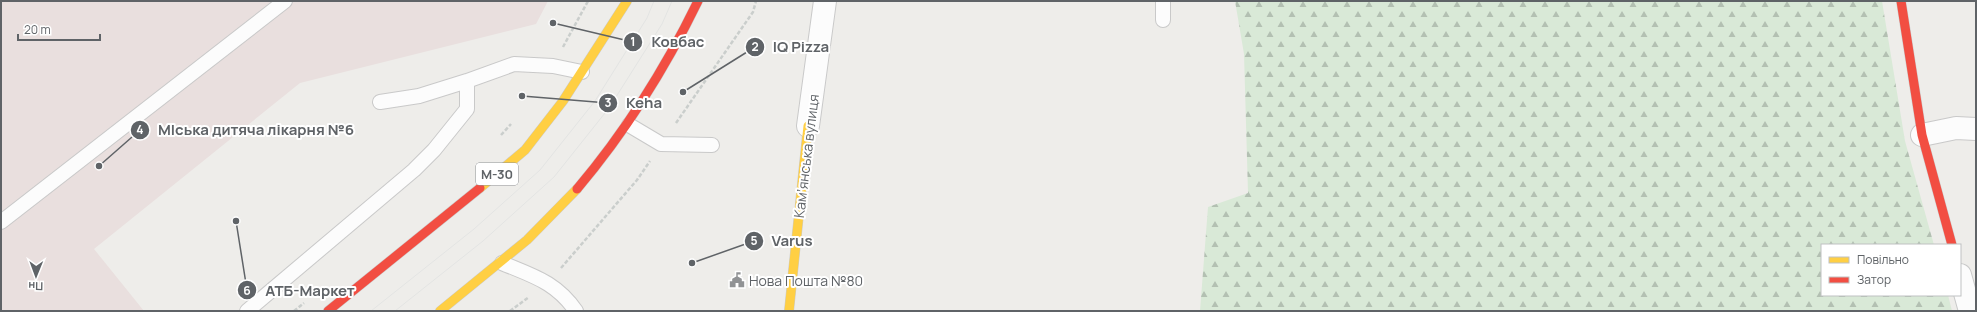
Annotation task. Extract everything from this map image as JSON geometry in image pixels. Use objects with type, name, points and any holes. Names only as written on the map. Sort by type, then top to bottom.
[{"type":"main road","name":"М-30","points":[[328,311],[420,238],[525,150],[563,101],[627,1]]},
{"type":"main road","points":[[440,311],[502,263],[553,215],[598,164],[629,125],[683,34],[698,1]]},
{"type":"main road","points":[[1901,1],[1922,135],[1952,244]]},
{"type":"main road","name":"Камʼянська вулиця","points":[[789,311],[808,126]]},
{"type":"street","name":"Камʼянська вулиця","points":[[808,126],[825,1]]},
{"type":"street","points":[[1922,135],[1956,128],[1976,129]]},
{"type":"street","points":[[1961,279],[1970,311]]},
{"type":"lane","points":[[1,222],[285,1]]},
{"type":"lane","points":[[1163,1],[1163,20]]},
{"type":"lane","points":[[380,102],[419,96],[468,81],[514,64],[553,66],[582,72]]},
{"type":"lane","points":[[247,311],[414,170],[434,150],[467,109],[468,81]]},
{"type":"lane","points":[[629,125],[661,144],[712,145]]},
{"type":"lane","points":[[502,263],[548,283],[566,297],[576,311]]},
{"type":"path","points":[[553,66],[588,1]]},
{"type":"path","points":[[510,311],[548,283],[637,180],[753,12],[756,1]]},
{"type":"path","points":[[498,138],[512,122]]},
{"type":"path","points":[[294,311],[306,302]]},
{"type":"shaded area","points":[[1,1],[548,1],[536,24],[300,83],[94,249],[144,311],[1,311]]},
{"type":"green space","points":[[1235,1],[1882,1],[1905,141],[1934,244],[1821,244],[1821,296],[1948,296],[1952,311],[1200,311],[1208,207],[1248,193],[1244,54]]},
{"type":"tram line","points":[[371,311],[474,229],[540,170],[595,101],[647,18],[654,1]]},
{"type":"tram line","points":[[395,311],[483,241],[554,177],[609,108],[662,24],[672,1]]},
{"type":"traffic: slow","points":[[480,188],[525,150],[563,101],[627,1]]},
{"type":"traffic: slow","points":[[789,311],[808,126]]},
{"type":"traffic: slow","points":[[440,311],[527,240],[577,189]]},
{"type":"traffic: jam","points":[[577,189],[612,145],[644,99],[672,51],[698,1]]},
{"type":"traffic: jam","points":[[1901,1],[1922,135],[1952,244]]},
{"type":"traffic: jam","points":[[328,311],[480,188]]},
{"type":"place","name":"Ковбас","points":[[553,23]]},
{"type":"place","name":"IQ Pizza","points":[[683,92]]},
{"type":"place","name":"Keha","points":[[522,96]]},
{"type":"place","name":"МІська дитяча лікарня №6","points":[[99,166]]},
{"type":"place","name":"АТБ-Маркет","points":[[236,221]]},
{"type":"place","name":"Varus","points":[[692,263]]},
{"type":"place","name":"Нова Пошта №80","points":[[737,280]]}]
